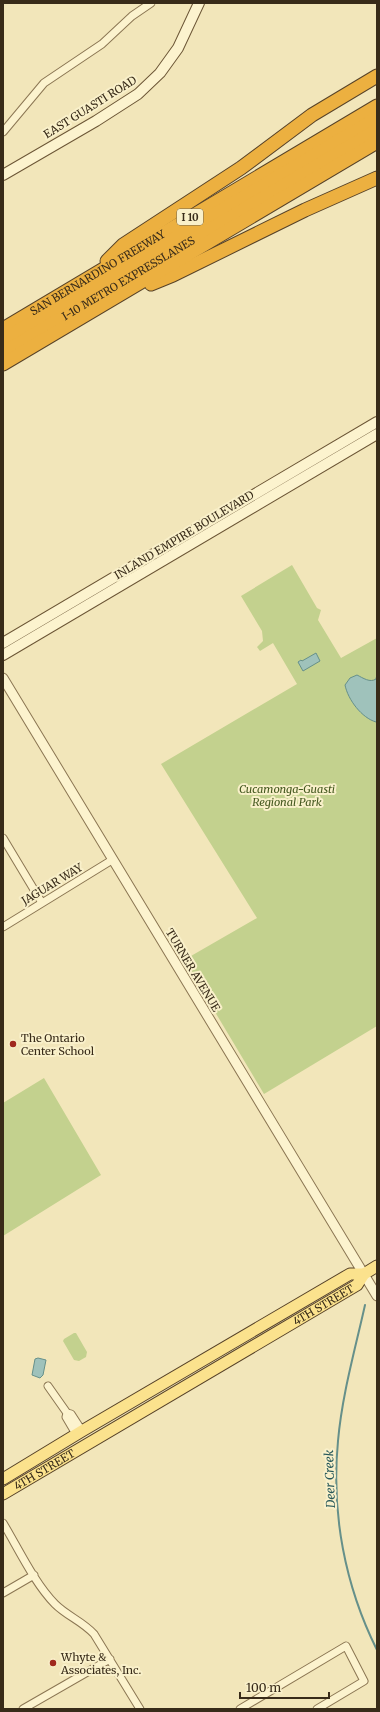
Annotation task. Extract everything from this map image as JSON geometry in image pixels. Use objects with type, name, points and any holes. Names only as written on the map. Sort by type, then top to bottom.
[{"type":"highway","points":[[336,100],[377,67]]},
{"type":"highway","points":[[93,274],[123,245],[241,168],[288,132],[336,100],[377,76]]},
{"type":"highway","name":"SAN BERNARDINO FREEWAY","points":[[3,329],[377,106]]},
{"type":"highway","name":"I-10 METRO EXPRESSLANES","points":[[3,340],[377,118]]},
{"type":"highway","name":"I-10 METRO EXPRESSLANES","points":[[3,353],[377,130]]},
{"type":"highway","points":[[3,364],[377,142]]},
{"type":"highway","points":[[121,294],[174,275],[311,208],[377,178]]},
{"type":"main road","name":"EAST GUASTI ROAD","points":[[3,175],[96,121],[138,94],[160,73],[178,48],[199,3]]},
{"type":"main road","name":"INLAND EMPIRE BOULEVARD","points":[[3,643],[377,422]]},
{"type":"main road","name":"INLAND EMPIRE BOULEVARD","points":[[3,655],[377,434]]},
{"type":"main road","points":[[364,1274],[377,1266]]},
{"type":"main road","name":"4TH STREET","points":[[3,1479],[79,1432],[350,1274],[364,1274]]},
{"type":"main road","name":"4TH STREET","points":[[3,1494],[357,1285],[364,1274]]},
{"type":"street","points":[[3,132],[44,83],[102,44],[132,16],[151,3]]},
{"type":"street","name":"TURNER AVENUE","points":[[3,678],[377,1296]]},
{"type":"street","points":[[3,838],[42,903]]},
{"type":"street","name":"JAGUAR WAY","points":[[3,927],[112,860]]},
{"type":"street","points":[[48,1386],[67,1413],[71,1414],[79,1432]]},
{"type":"street","points":[[3,1523],[43,1590],[55,1604],[86,1625],[94,1634],[140,1709]]},
{"type":"street","points":[[3,1593],[34,1575]]},
{"type":"street","points":[[240,1709],[346,1646],[364,1681],[317,1709]]},
{"type":"street","points":[[23,1709],[110,1659]]},
{"type":"green space","name":"Cucamonga-Guasti Regional Park","points":[[292,565],[317,608],[321,610],[318,620],[341,658],[377,638],[377,1026],[264,1094],[184,960],[257,918],[161,764],[297,684],[273,643],[260,651],[257,647],[263,641],[262,631],[241,596]]},
{"type":"green space","points":[[44,1078],[101,1175],[3,1236],[3,1103]]},
{"type":"green space","points":[[76,1333],[87,1352],[86,1357],[79,1361],[74,1360],[63,1341]]},
{"type":"water","points":[[316,653],[320,661],[303,671],[298,662]]},
{"type":"water","points":[[377,674],[376,722],[366,717],[356,708],[349,697],[345,685],[350,678],[357,675],[366,680],[374,680],[376,679]]},
{"type":"water","points":[[38,1358],[46,1360],[43,1375],[40,1378],[32,1375],[35,1359]]},
{"type":"waterway","name":"Deer Creek","points":[[365,1305],[342,1407],[336,1468],[339,1522],[349,1575],[356,1600],[377,1650]]},
{"type":"place","name":"The Ontario Center School","points":[[13,1044]]},
{"type":"place","name":"Whyte & Associates, Inc.","points":[[53,1663]]}]
